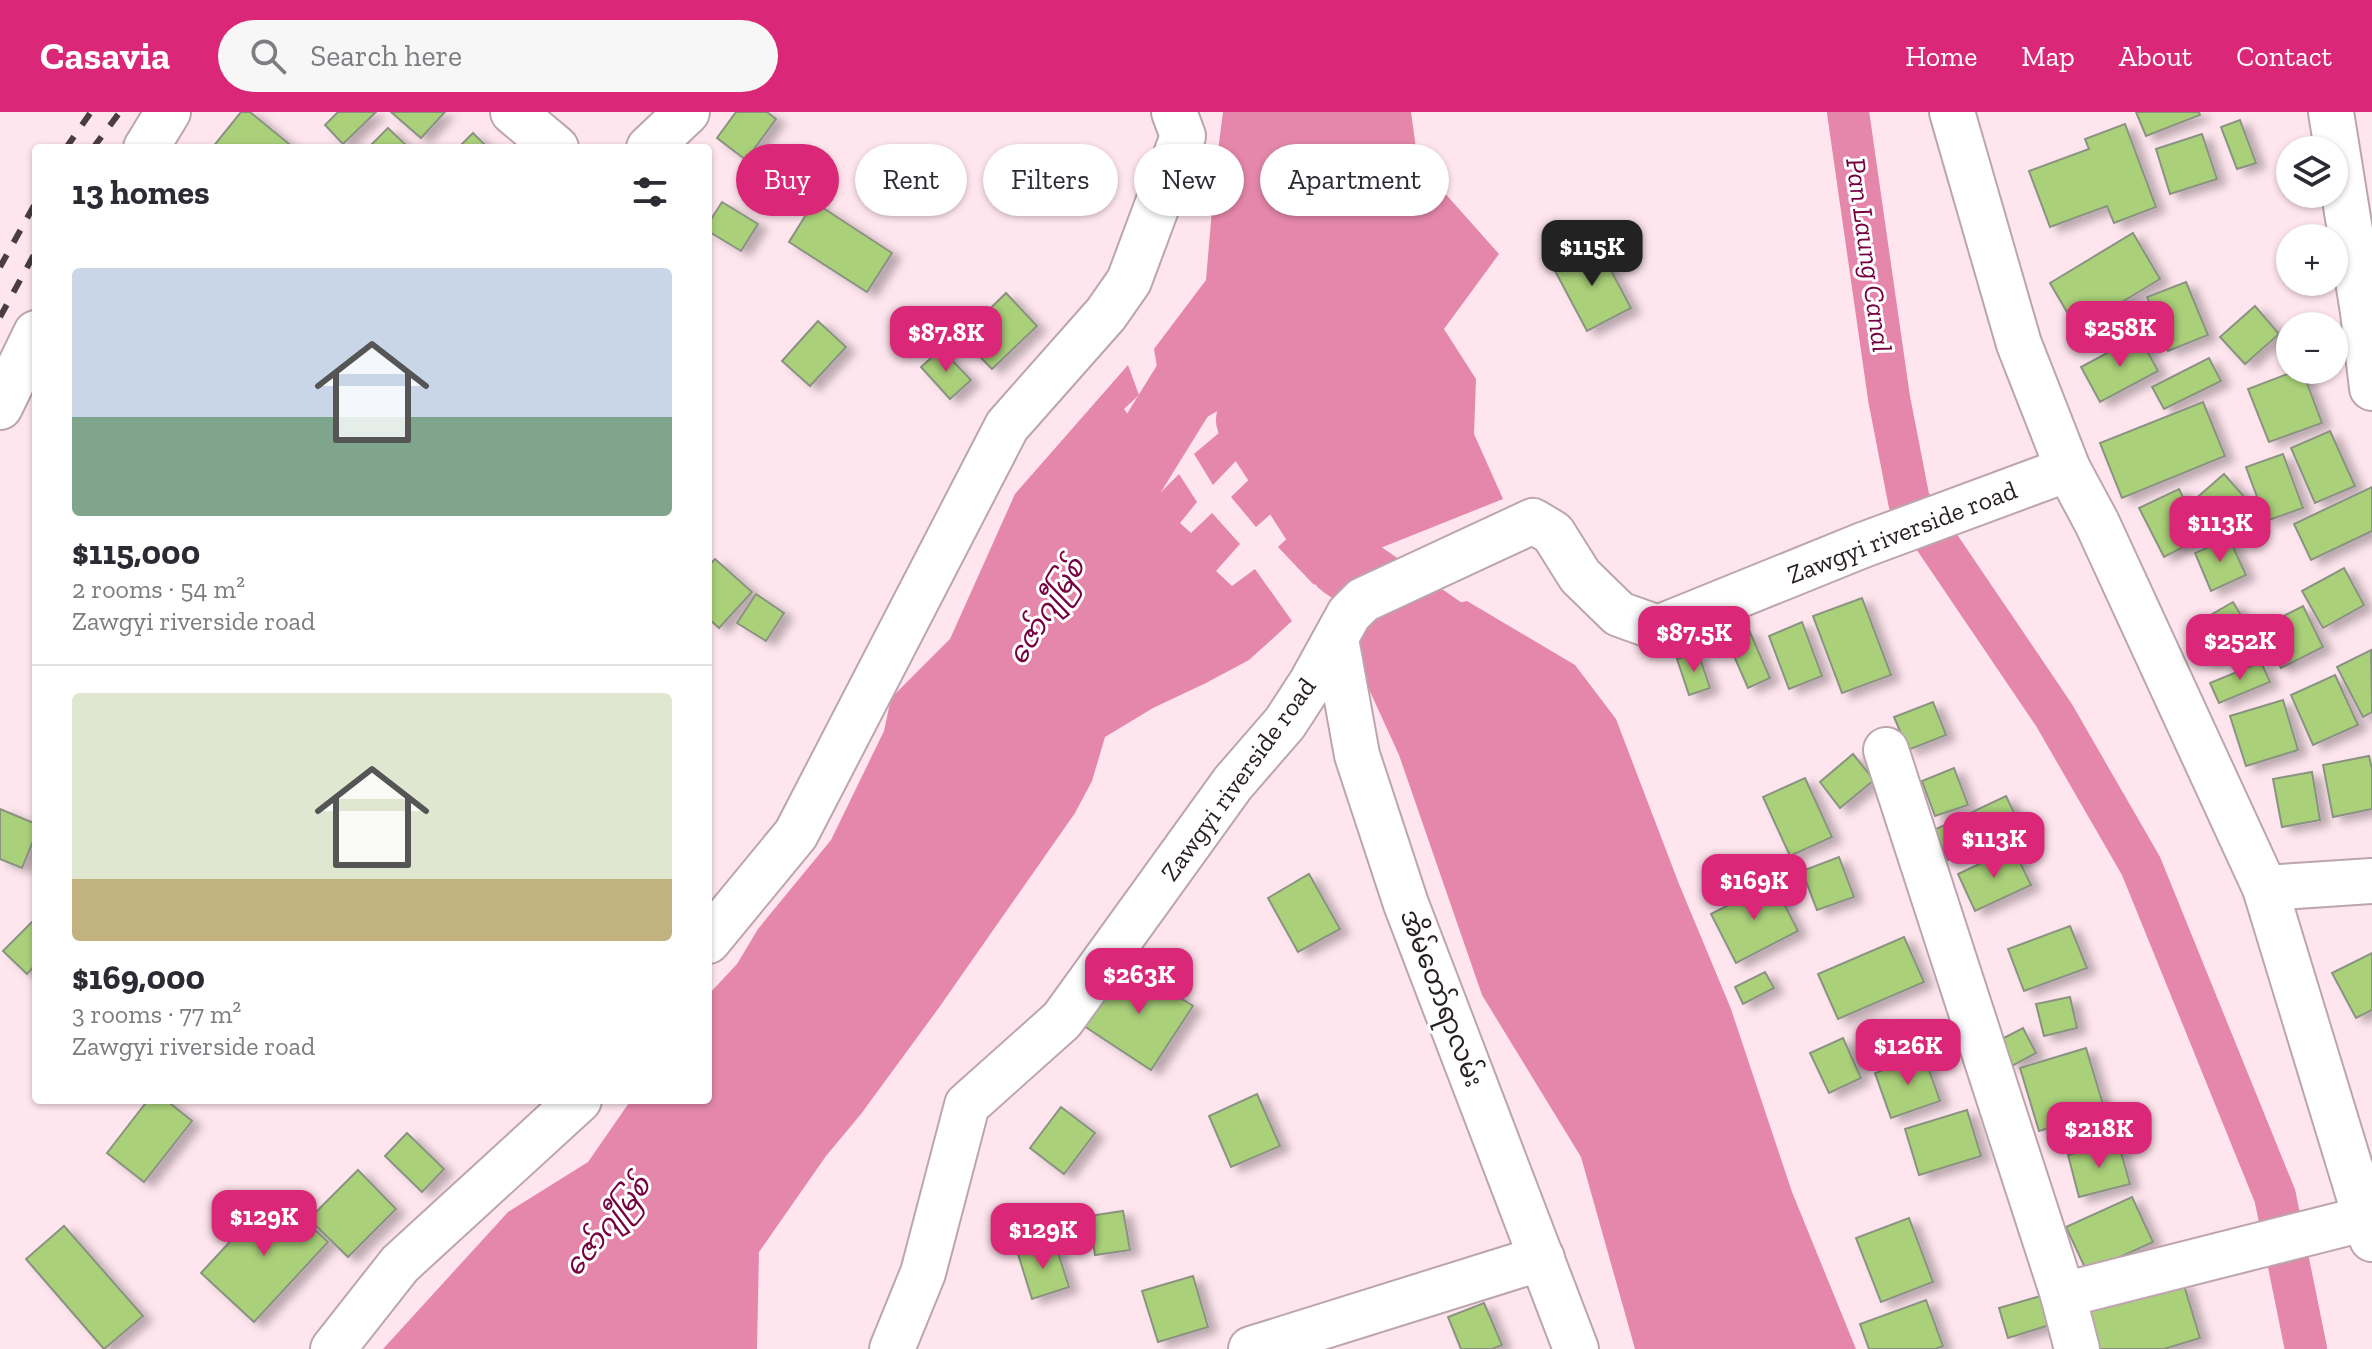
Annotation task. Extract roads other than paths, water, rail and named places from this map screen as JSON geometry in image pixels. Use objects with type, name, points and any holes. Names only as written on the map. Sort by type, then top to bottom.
[{"type":"street","points":[[148,144],[168,112]]},
{"type":"street","points":[[513,112],[551,144]]},
{"type":"street","points":[[653,144],[687,112]]},
{"type":"street","points":[[712,936],[796,834],[1007,426],[1106,314],[1129,281],[1183,136],[1174,112]]},
{"type":"street","points":[[1952,112],[2019,344],[2068,469],[2097,523],[2265,888],[2369,1229],[2301,1235],[2063,1295]]},
{"type":"street","points":[[2331,112],[2372,388]]},
{"type":"street","points":[[0,407],[32,341]]},
{"type":"street","name":"Zawgyi riverside road","points":[[892,1349],[923,1273],[967,1105],[1062,1020],[1233,783],[1285,723],[1349,614],[1363,600],[1533,521],[1553,533],[1580,576],[1619,614],[1658,628],[1863,545],[2068,469]]},
{"type":"street","name":"အိမ်တော်ရာလမ်း","points":[[1336,639],[1357,755],[1401,889],[1576,1349]]},
{"type":"street","points":[[1886,750],[2063,1295],[2077,1349]]},
{"type":"street","points":[[2265,888],[2372,881]]},
{"type":"street","points":[[333,1349],[400,1264],[575,1104]]},
{"type":"street","points":[[1251,1349],[1542,1258]]},
{"type":"water","points":[[1223,112],[1411,112],[1415,144],[1260,144],[1260,216],[1449,216],[1449,198],[1499,254],[1444,329],[1476,379],[1474,434],[1503,499],[1343,563],[1323,575],[1314,585],[1278,547],[1315,512],[1295,493],[1256,527],[1231,497],[1267,462],[1251,445],[1213,485],[1194,454],[1233,421],[1226,406],[1178,434],[1167,405],[1208,376],[1199,353],[1160,385],[1154,349],[1206,280],[1211,216],[1244,216],[1244,144],[1219,144]]},
{"type":"water","points":[[1128,365],[1139,395],[1124,409],[1137,427],[1147,419],[1160,451],[1144,464],[1159,494],[1179,474],[1197,502],[1180,523],[1191,533],[1212,513],[1240,544],[1216,571],[1232,586],[1255,569],[1292,621],[1249,660],[1153,708],[1105,737],[1092,781],[1075,813],[938,1009],[826,1156],[759,1252],[757,1349],[383,1349],[508,1212],[588,1162],[628,1104],[712,1104],[712,991],[737,964],[758,929],[831,840],[884,731],[891,698],[950,639],[1015,494]]},
{"type":"water","points":[[1467,601],[1575,665],[1616,719],[1731,1009],[1792,1192],[1856,1349],[1635,1349],[1581,1157],[1482,995],[1399,755],[1341,628]]},
{"type":"waterway","name":"Pan Laung Canal","points":[[1848,112],[1889,398],[1909,501],[2054,715],[2141,866],[2275,1196],[2306,1349]]},
{"type":"waterway","name":"ဇော်ဂျီမြစ်","points":[[1105,516],[1207,351],[1262,285]]},
{"type":"waterway","points":[[1251,420],[1343,563],[1493,667]]},
{"type":"railway","points":[[69,144],[91,112]]},
{"type":"railway","points":[[96,144],[120,112]]},
{"type":"railway","points":[[0,267],[32,209]]},
{"type":"railway","points":[[0,317],[32,258]]}]
